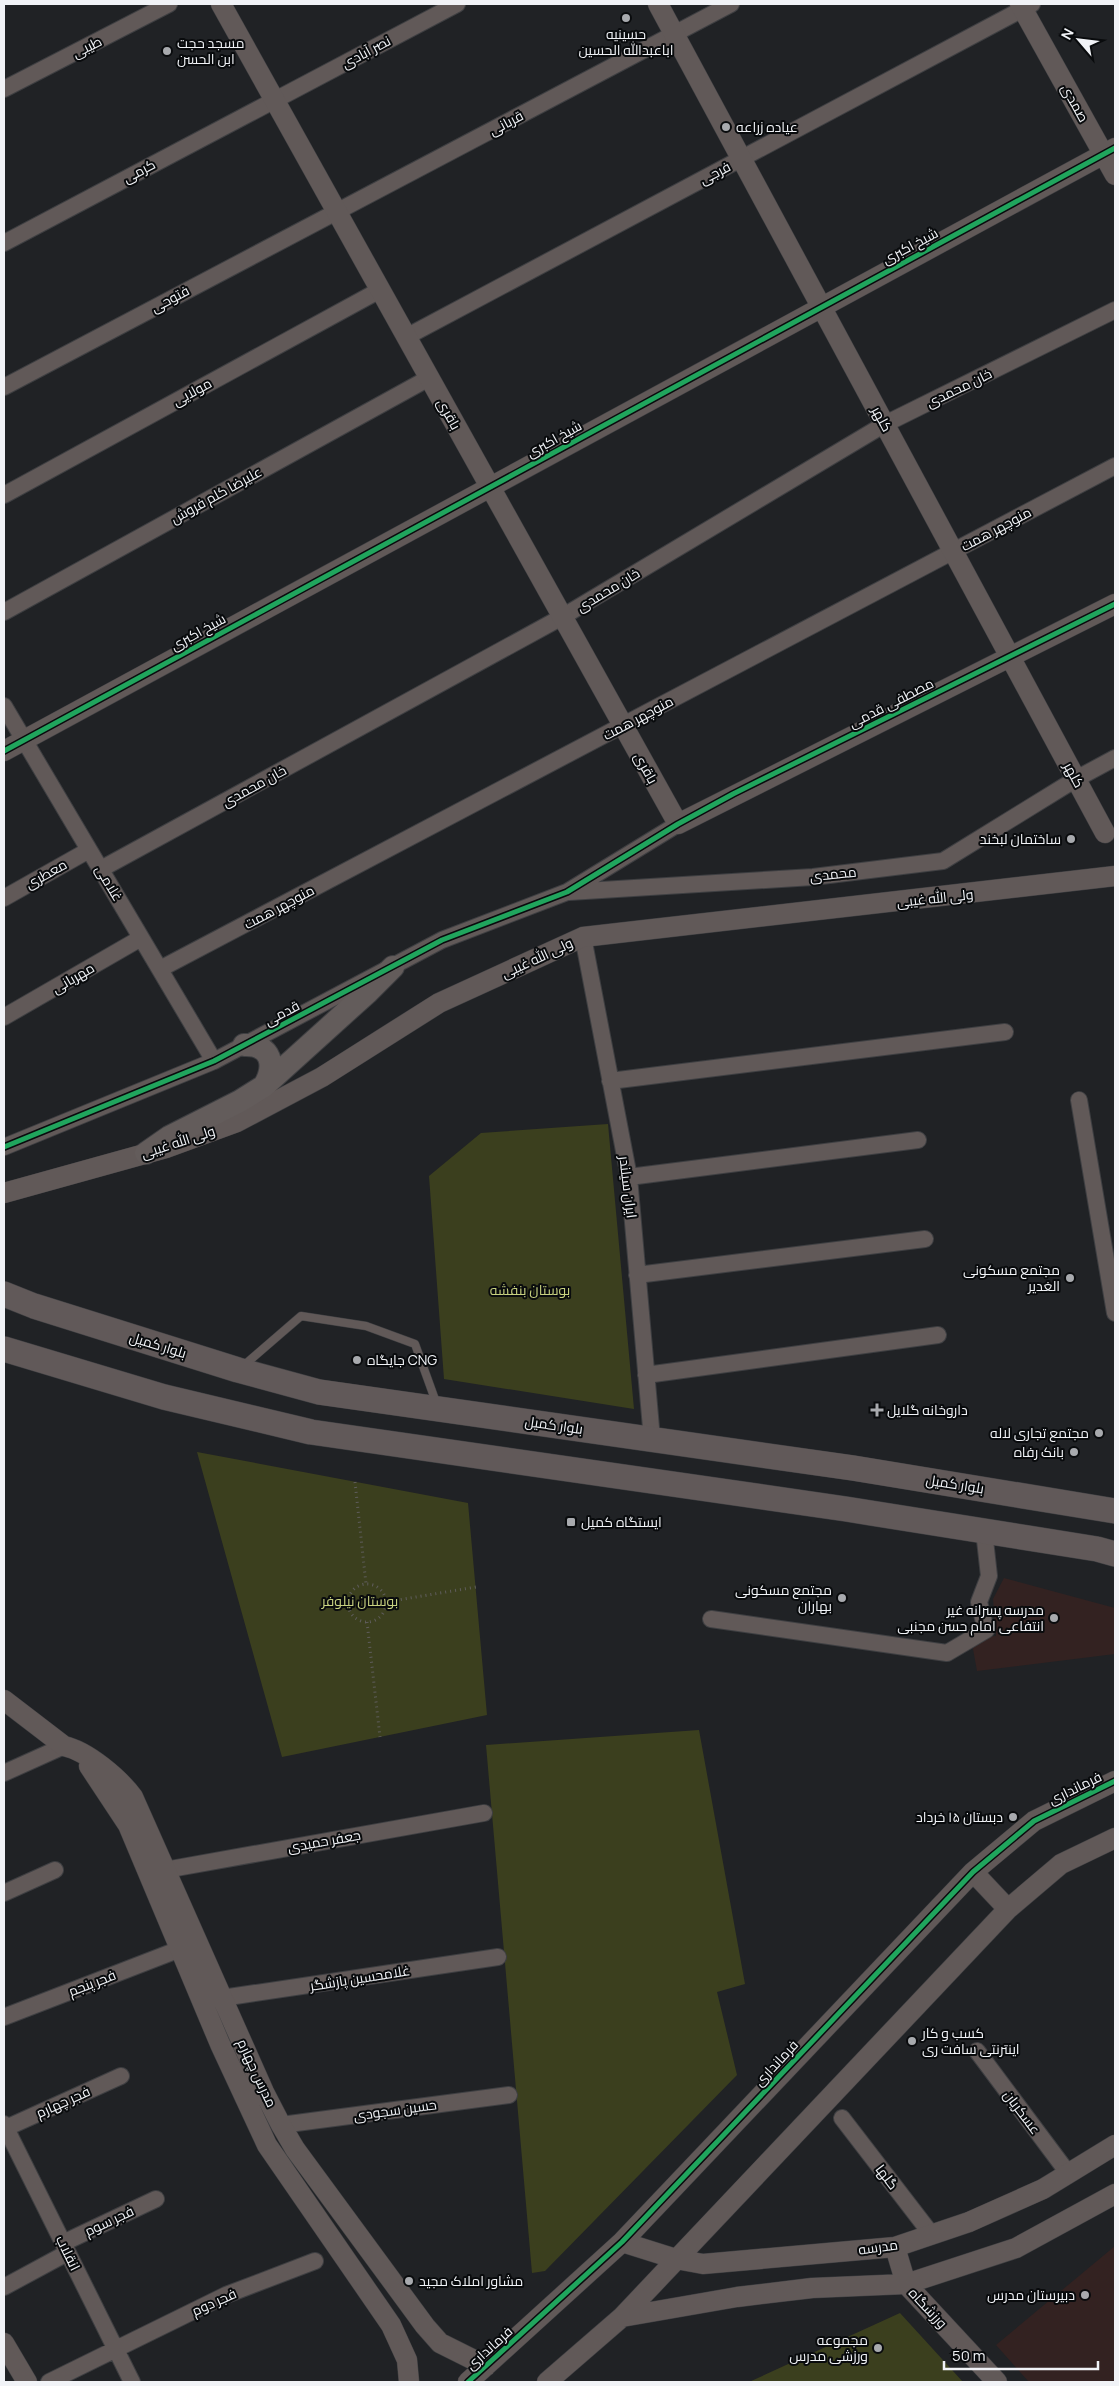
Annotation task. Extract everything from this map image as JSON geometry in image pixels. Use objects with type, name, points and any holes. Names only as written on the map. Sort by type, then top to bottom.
[{"type":"main road","points":[[146,1153],[169,1137],[240,1101],[264,1086],[393,967]]},
{"type":"main road","points":[[244,1045],[259,1047],[269,1058],[271,1071],[264,1086]]},
{"type":"main road","name":"بلوار کمیل","points":[[4,1294],[34,1306],[238,1370],[319,1392],[853,1468],[1115,1511]]},
{"type":"main road","points":[[4,1349],[164,1397],[311,1432],[846,1509],[1097,1549],[1115,1554]]},
{"type":"street","name":"طیبی","points":[[4,90],[169,4]]},
{"type":"street","name":"باقری","points":[[221,4],[678,824]]},
{"type":"street","name":"نصر آبادی","points":[[274,100],[457,4]]},
{"type":"street","name":"کلهر","points":[[658,4],[1076,779],[1110,832]]},
{"type":"street","name":"قربانی","points":[[337,212],[731,4]]},
{"type":"street","name":"صمدی","points":[[1025,5],[1109,151],[1115,175]]},
{"type":"street","name":"فرجی","points":[[406,336],[1025,5]]},
{"type":"street","name":"کرمی","points":[[4,243],[274,100]]},
{"type":"street","name":"شیخ اکبری","points":[[4,751],[1109,151]]},
{"type":"street","name":"فتوحی","points":[[4,387],[337,212]]},
{"type":"street","name":"مولایی","points":[[4,494],[380,290]]},
{"type":"street","name":"خان محمدی","points":[[101,869],[562,618],[885,424],[1115,310]]},
{"type":"street","name":"علیرضا کلم فروش","points":[[4,612],[429,378]]},
{"type":"street","name":"منوچهر همت","points":[[160,970],[1115,466]]},
{"type":"street","name":"مصطفی قدمی","points":[[678,824],[1115,604]]},
{"type":"street","name":"غلامی","points":[[4,706],[214,1061]]},
{"type":"street","name":"محمدی","points":[[567,892],[814,877],[942,861],[1076,779],[1115,758]]},
{"type":"street","points":[[567,892],[678,824]]},
{"type":"street","name":"معطری","points":[[4,898],[89,850]]},
{"type":"street","name":"ولی الله غیبی","points":[[4,1193],[166,1148],[237,1122],[322,1077],[439,1003],[583,937],[1115,876]]},
{"type":"street","name":"قدمی","points":[[4,1146],[214,1061],[442,940],[567,892]]},
{"type":"street","name":"ایران سیلندر","points":[[583,937],[629,1177],[652,1439]]},
{"type":"street","name":"مهربانی","points":[[4,1017],[141,938]]},
{"type":"street","points":[[610,1081],[1006,1032]]},
{"type":"street","points":[[1079,1100],[1115,1313]]},
{"type":"street","points":[[629,1177],[918,1140]]},
{"type":"street","points":[[637,1274],[925,1238]]},
{"type":"street","points":[[646,1375],[938,1335]]},
{"type":"street","points":[[711,1619],[947,1652],[986,1630],[979,1602],[990,1576],[984,1531]]},
{"type":"street","name":"مدرس چهارم","points":[[4,1700],[123,1784],[133,1797],[222,1998],[281,2125],[295,2149],[425,2326],[440,2343],[486,2366]]},
{"type":"street","points":[[4,1773],[70,1747]]},
{"type":"street","name":"مدرس چهارم","points":[[70,1747],[106,1789],[128,1825],[180,1949],[267,2145],[391,2325],[407,2360],[409,2382]]},
{"type":"street","name":"فرمانداری","points":[[468,2382],[622,2242],[973,1872],[1034,1821],[1115,1781]]},
{"type":"street","name":"جعفر حمیدی","points":[[165,1870],[484,1813]]},
{"type":"street","points":[[547,2382],[622,2317],[1008,1909],[1062,1864],[1115,1838]]},
{"type":"street","points":[[4,1893],[55,1870]]},
{"type":"street","points":[[973,1872],[1008,1909]]},
{"type":"street","name":"فجر پنجم","points":[[4,2017],[180,1949]]},
{"type":"street","name":"غلامحسین پازشگر","points":[[222,1998],[498,1957]]},
{"type":"street","name":"عسکریان","points":[[977,2051],[1068,2173]]},
{"type":"street","name":"فجر چهارم","points":[[5,2126],[121,2076]]},
{"type":"street","name":"حسین سجودی","points":[[281,2125],[509,2095]]},
{"type":"street","name":"گلها","points":[[842,2118],[932,2235]]},
{"type":"street","name":"انقلاب","points":[[5,2126],[132,2382]]},
{"type":"street","name":"مدرسه","points":[[622,2242],[676,2259],[703,2264],[895,2246],[968,2222],[1043,2189],[1115,2145]]},
{"type":"street","points":[[622,2317],[747,2296],[812,2288],[906,2284],[1016,2248],[1115,2194]]},
{"type":"street","name":"فجر سوم","points":[[4,2287],[65,2248],[156,2199]]},
{"type":"street","name":"ورزشگاه","points":[[895,2246],[906,2284],[997,2382]]},
{"type":"street","name":"فجر دوم","points":[[48,2382],[226,2295],[315,2261]]},
{"type":"street","points":[[4,2343],[27,2382]]},
{"type":"lane","points":[[238,1370],[301,1316],[366,1326],[415,1344],[439,1409]]},
{"type":"path","points":[[355,1482],[366,1584]]},
{"type":"path","points":[[366,1584],[377,1587],[382,1591],[386,1602],[382,1614],[373,1621],[366,1622],[355,1618],[348,1607],[348,1600],[354,1589],[366,1584]]},
{"type":"path","points":[[386,1602],[476,1587]]},
{"type":"path","points":[[366,1622],[380,1737]]},
{"type":"shaded area","name":"مدرسه پسرانه غیر انتفاعی امام حسن مجنبی","points":[[1004,1578],[1115,1608],[1115,1654],[977,1671],[971,1638],[996,1636],[993,1599]]},
{"type":"shaded area","name":"دبیرستان مدرس","points":[[1115,2246],[1115,2382],[1029,2382],[996,2345]]},
{"type":"green space","name":"بوستان بنفشه","points":[[608,1124],[634,1409],[444,1379],[429,1176],[481,1133]]},
{"type":"green space","name":"بوستان نیلوفر","points":[[197,1452],[468,1503],[487,1715],[282,1757]]},
{"type":"green space","points":[[699,1730],[745,1984],[717,1992],[737,2075],[545,2271],[532,2273],[486,1745]]},
{"type":"green space","name":"مجموعه ورزشی مدرس","points":[[900,2313],[963,2382],[749,2382]]},
{"type":"cycle path","points":[[4,751],[1115,148]]},
{"type":"cycle path","points":[[4,1147],[214,1061],[442,940],[567,892],[678,824],[733,794],[1115,604]]},
{"type":"cycle path","points":[[468,2382],[622,2242],[973,1872],[1034,1821],[1115,1781]]},
{"type":"place","name":"حسینیه اباعبدالله الحسین","points":[[626,18]]},
{"type":"place","name":"مسجد حجت ابن الحسن","points":[[167,51]]},
{"type":"place","name":"عیاده زراعه","points":[[726,127]]},
{"type":"place","name":"ساختمان لبخند","points":[[1071,839]]},
{"type":"place","name":"مجتمع مسکونی الغدیر","points":[[1070,1278]]},
{"type":"place","name":"جایگاه CNG","points":[[357,1360]]},
{"type":"place","name":"داروخانه گلایل","points":[[877,1410]]},
{"type":"place","name":"مجتمع تجاری لاله","points":[[1099,1433]]},
{"type":"place","name":"بانک رفاه","points":[[1074,1452]]},
{"type":"place","name":"ایستگاه کمیل","points":[[571,1522]]},
{"type":"place","name":"مجتمع مسکونی بهاران","points":[[842,1598]]},
{"type":"place","name":"مدرسه پسرانه غیر انتفاعی امام حسن مجنبی","points":[[1054,1618]]},
{"type":"place","name":"دبستان ۱۵ خرداد","points":[[1013,1817]]},
{"type":"place","name":"کسب و کار اینترنتی سافت ری","points":[[912,2041]]},
{"type":"place","name":"مشاور املاک مجید","points":[[409,2281]]},
{"type":"place","name":"دبیرستان مدرس","points":[[1085,2295]]},
{"type":"place","name":"مجموعه ورزشی مدرس","points":[[878,2348]]}]
